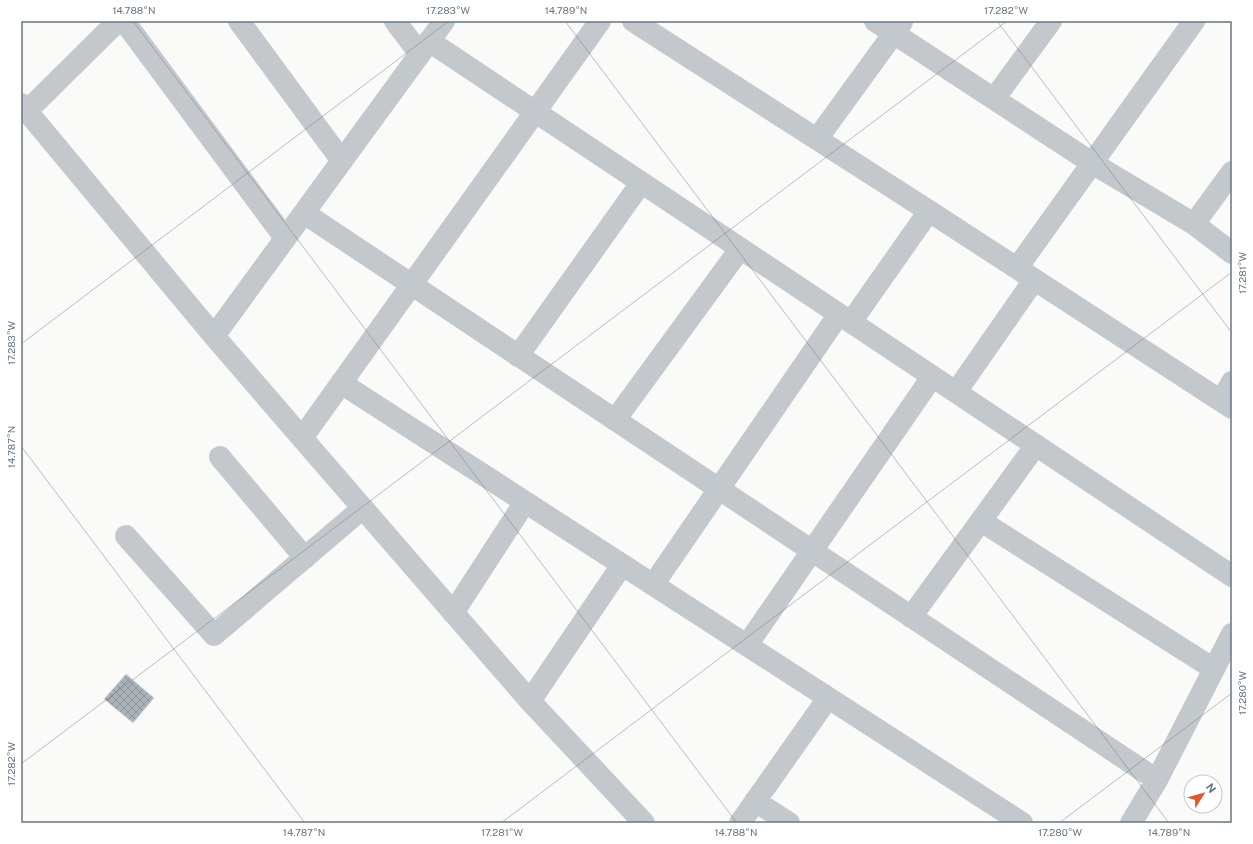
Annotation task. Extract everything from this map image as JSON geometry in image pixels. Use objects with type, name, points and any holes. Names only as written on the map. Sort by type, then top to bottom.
[{"type":"street","points":[[118,21],[24,108],[214,336],[453,613],[530,701],[644,823]]},
{"type":"street","points":[[124,21],[285,238]]},
{"type":"street","points":[[240,21],[342,161]]},
{"type":"street","points":[[395,21],[425,48],[536,112],[1232,576]]},
{"type":"street","points":[[214,336],[444,21]]},
{"type":"street","points":[[302,438],[600,21]]},
{"type":"street","points":[[633,21],[1226,404],[1232,382]]},
{"type":"street","points":[[876,21],[898,27],[994,99],[1092,163],[1194,224],[1232,253]]},
{"type":"street","points":[[994,99],[1051,21]]},
{"type":"street","points":[[956,392],[1092,163],[1194,21]]},
{"type":"street","points":[[817,139],[898,27]]},
{"type":"street","points":[[1194,224],[1232,172]]},
{"type":"street","points":[[518,356],[641,183]]},
{"type":"street","points":[[653,585],[719,490],[845,318],[929,211]]},
{"type":"street","points":[[304,213],[1157,780]]},
{"type":"street","points":[[615,420],[740,249]]},
{"type":"street","points":[[747,645],[932,376]]},
{"type":"street","points":[[341,383],[1022,823]]},
{"type":"street","points":[[911,617],[1036,445]]},
{"type":"street","points":[[220,457],[305,558]]},
{"type":"street","points":[[453,613],[524,502]]},
{"type":"street","points":[[126,536],[214,635],[363,508]]},
{"type":"street","points":[[981,521],[1214,669]]},
{"type":"street","points":[[530,701],[622,565]]},
{"type":"street","points":[[1131,823],[1157,780],[1232,634]]},
{"type":"street","points":[[740,823],[828,698]]},
{"type":"street","points":[[755,801],[789,823]]},
{"type":"building","points":[[126,674],[154,698],[133,723],[104,699]]}]
